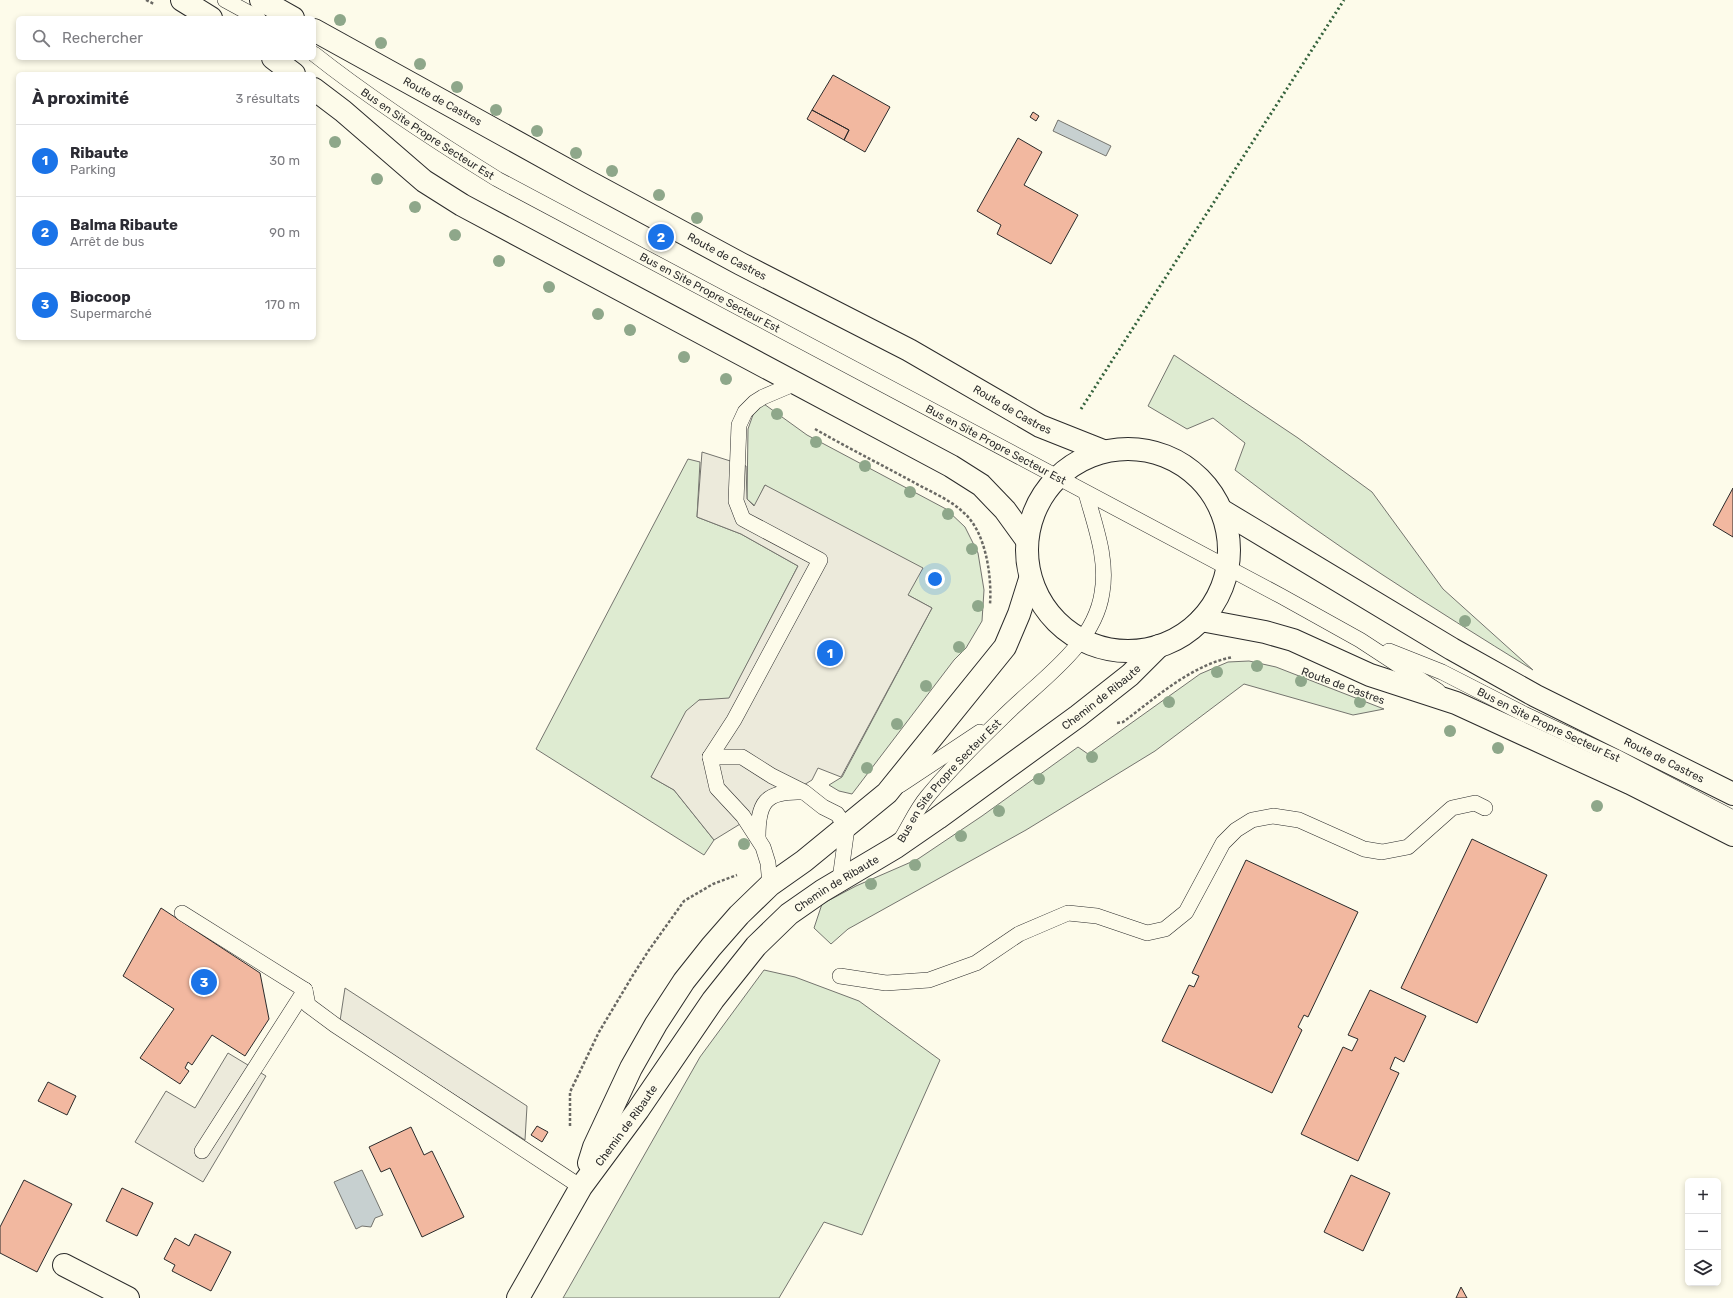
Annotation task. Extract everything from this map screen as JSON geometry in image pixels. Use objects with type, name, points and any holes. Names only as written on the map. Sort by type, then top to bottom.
[{"type":"main road","points":[[261,0],[289,16]]},
{"type":"main road","name":"Route de Castres","points":[[316,31],[587,181],[741,264],[908,350],[1040,426],[1103,451]]},
{"type":"main road","points":[[275,60],[291,72]]},
{"type":"main road","points":[[316,91],[343,111],[424,181],[462,205],[951,466],[981,485],[1005,510],[1026,539]]},
{"type":"main road","points":[[1119,448],[1135,448],[1151,451],[1171,458],[1197,476],[1214,496],[1222,510],[1227,529],[1228,568],[1222,587],[1213,605],[1201,620],[1182,636],[1159,646],[1140,650],[1119,651],[1100,647],[1081,640],[1064,629],[1049,615],[1038,597],[1030,578],[1026,559],[1026,539],[1031,516],[1041,495],[1056,477],[1078,461],[1103,451],[1119,448]]},
{"type":"main road","name":"Route de Castres","points":[[1222,510],[1452,648],[1536,696],[1733,794]]},
{"type":"main road","name":"Chemin de Ribaute","points":[[581,1187],[597,1141],[631,1068],[656,1024],[684,981],[739,915],[770,885],[847,828],[887,794],[1005,647],[1019,614],[1030,578]]},
{"type":"main road","name":"Route de Castres","points":[[1201,620],[1265,632],[1293,640],[1370,675],[1456,703],[1630,783],[1733,835]]},
{"type":"main road","name":"Chemin de Ribaute","points":[[518,1298],[581,1187],[638,1110],[713,1000],[756,946],[789,914],[840,879],[896,847],[1078,716],[1130,675],[1159,646]]},
{"type":"main road","points":[[64,1265],[128,1298]]},
{"type":"lane","points":[[225,0],[254,16]]},
{"type":"lane","name":"Bus en Site Propre Secteur Est","points":[[316,56],[343,77],[423,132],[497,179],[1228,568],[1360,640],[1456,703]]},
{"type":"lane","name":"Bus en Site Propre Secteur Est","points":[[306,60],[343,77]]},
{"type":"lane","points":[[770,885],[768,863],[758,837],[743,816],[717,788],[710,757],[734,720],[820,560],[743,518],[736,501],[739,425],[745,412],[763,397],[796,383]]},
{"type":"lane","name":"Bus en Site Propre Secteur Est","points":[[896,847],[926,798],[1003,717],[1045,678],[1081,640],[1093,623],[1102,595],[1104,576],[1102,553],[1086,493]]},
{"type":"lane","name":"Bus en Site Propre Secteur Est","points":[[1360,640],[1442,672],[1524,714],[1616,757],[1733,818]]},
{"type":"lane","name":"Bus en Site Propre Secteur Est","points":[[887,794],[1003,717]]},
{"type":"lane","points":[[710,757],[742,757],[772,776],[804,792],[823,807],[837,814],[847,828],[840,879]]},
{"type":"lane","points":[[758,837],[758,819],[760,809],[771,797],[787,792],[804,792]]},
{"type":"lane","points":[[840,976],[886,984],[929,980],[976,964],[1019,934],[1068,913],[1097,916],[1147,933],[1165,929],[1186,912],[1223,843],[1236,830],[1252,820],[1273,816],[1299,820],[1364,849],[1382,852],[1408,847],[1452,808],[1475,804],[1485,808]]},
{"type":"lane","points":[[182,913],[305,990],[308,1005],[335,1025],[581,1187]]},
{"type":"lane","points":[[202,1151],[305,990]]},
{"type":"path","points":[[1110,725],[1122,722],[1197,669],[1216,660],[1236,656]]},
{"type":"green space","points":[[1174,355],[1298,438],[1372,492],[1443,589],[1533,670],[1418,598],[1344,549],[1235,470],[1245,443],[1213,418],[1187,429],[1148,406]]},
{"type":"green space","points":[[764,404],[807,435],[946,509],[965,527],[978,553],[984,590],[982,621],[966,648],[954,660],[852,794],[839,791],[829,785],[842,777],[932,608],[908,595],[765,485],[755,506],[747,499],[748,429],[754,412]]},
{"type":"green space","points":[[688,459],[700,462],[697,517],[741,534],[798,566],[729,699],[699,700],[651,777],[674,790],[714,840],[704,855],[536,749]]},
{"type":"green space","points":[[1249,661],[1276,667],[1384,709],[1353,715],[1244,684],[1155,751],[1026,830],[848,929],[831,944],[814,928],[822,904],[856,886],[918,859],[982,816],[1078,747],[1088,754],[1200,674],[1228,662]]},
{"type":"green space","points":[[764,970],[795,977],[859,1001],[940,1060],[862,1235],[824,1222],[779,1298],[563,1298],[700,1057]]},
{"type":"shaded area","points":[[1058,120],[1111,146],[1106,156],[1053,131]]},
{"type":"shaded area","points":[[702,452],[746,466],[747,499],[754,506],[765,485],[923,568],[908,595],[932,608],[841,777],[818,768],[812,780],[714,840],[674,790],[651,777],[686,711],[699,700],[729,698],[798,566],[741,534],[697,517]]},
{"type":"shaded area","points":[[345,988],[527,1106],[525,1140],[340,1021]]},
{"type":"shaded area","points":[[228,1053],[266,1076],[203,1182],[135,1142],[166,1091],[195,1108]]},
{"type":"shaded area","points":[[362,1170],[383,1215],[375,1218],[371,1227],[362,1226],[356,1229],[334,1182]]},
{"type":"building","points":[[833,75],[890,107],[865,152],[844,140],[849,130],[812,110]]},
{"type":"building","points":[[812,110],[849,130],[844,140],[807,119]]},
{"type":"building","points":[[1033,112],[1039,116],[1036,121],[1030,117]]},
{"type":"building","points":[[1018,138],[1042,152],[1024,185],[1078,215],[1051,264],[997,234],[1001,225],[977,211]]},
{"type":"building","points":[[1733,488],[1733,537],[1713,525]]},
{"type":"building","points":[[1472,839],[1547,875],[1477,1023],[1401,988]]},
{"type":"building","points":[[1246,860],[1358,912],[1308,1017],[1304,1015],[1298,1027],[1302,1030],[1272,1093],[1162,1041],[1189,985],[1194,987],[1199,976],[1192,973]]},
{"type":"building","points":[[161,908],[260,973],[269,1019],[245,1056],[212,1035],[192,1065],[188,1062],[185,1068],[189,1071],[180,1084],[140,1058],[174,1009],[123,976]]},
{"type":"building","points":[[1370,990],[1426,1016],[1404,1062],[1395,1057],[1390,1069],[1399,1073],[1358,1161],[1301,1134],[1343,1047],[1352,1051],[1358,1039],[1348,1035]]},
{"type":"building","points":[[48,1082],[76,1096],[67,1115],[38,1101]]},
{"type":"building","points":[[537,1126],[548,1132],[542,1142],[531,1135]]},
{"type":"building","points":[[411,1127],[424,1155],[432,1151],[464,1217],[422,1237],[390,1168],[381,1172],[369,1147]]},
{"type":"building","points":[[1351,1175],[1390,1193],[1363,1251],[1324,1232]]},
{"type":"building","points":[[24,1180],[72,1204],[37,1272],[0,1253],[0,1227]]},
{"type":"building","points":[[122,1188],[153,1203],[137,1236],[106,1221]]},
{"type":"building","points":[[195,1234],[231,1252],[211,1291],[172,1271],[175,1265],[164,1259],[175,1238],[189,1246]]},
{"type":"building","points":[[1461,1287],[1467,1298],[1456,1298]]},
{"type":"hedge","points":[[1081,409],[1344,0]]},
{"type":"place","name":"Balma Ribaute","points":[[661,237]]},
{"type":"place","name":"Ribaute","points":[[830,653]]},
{"type":"place","name":"Biocoop","points":[[204,982]]}]
